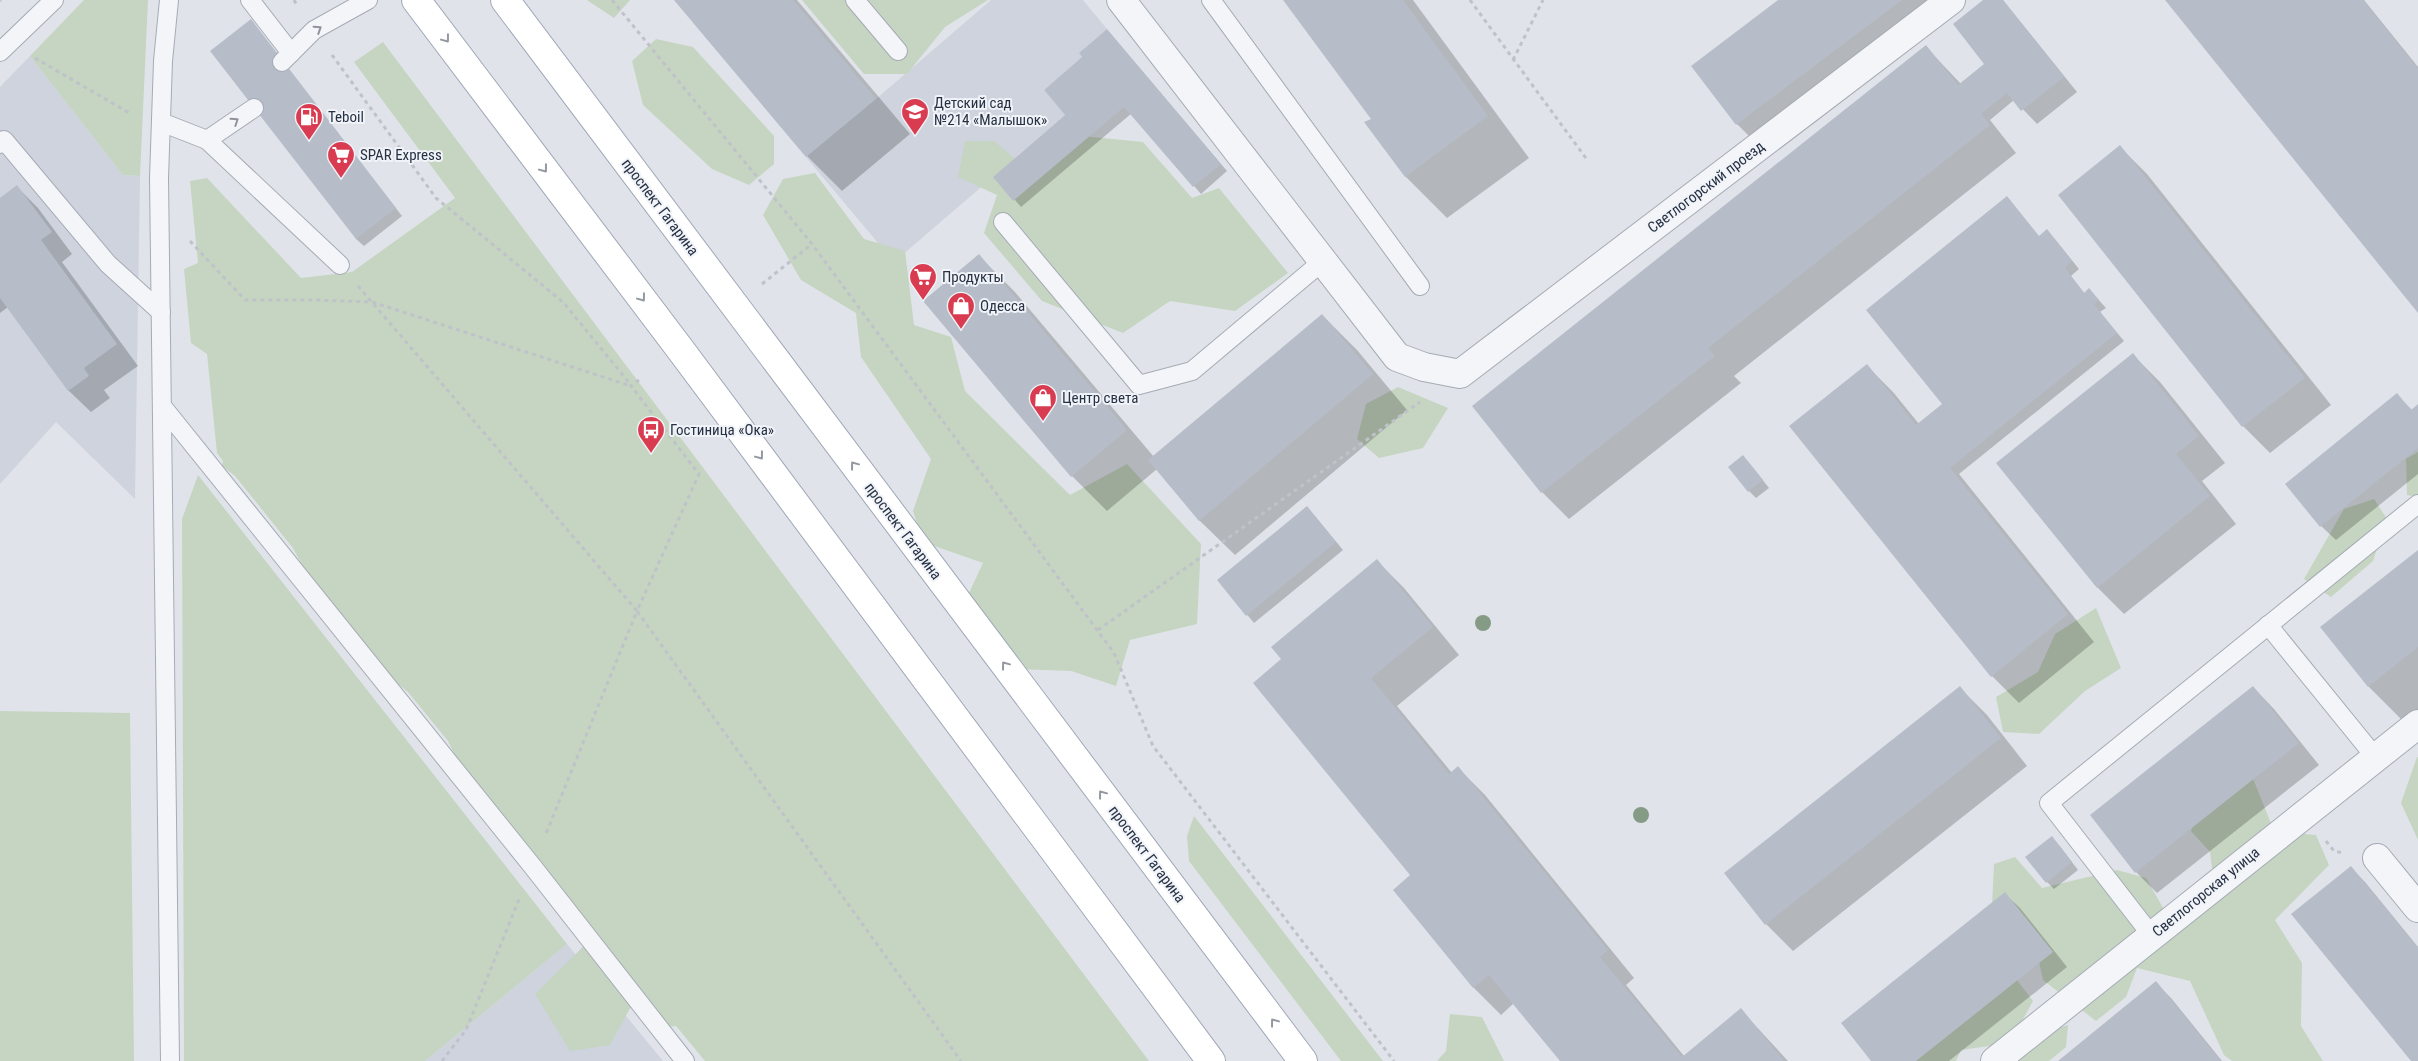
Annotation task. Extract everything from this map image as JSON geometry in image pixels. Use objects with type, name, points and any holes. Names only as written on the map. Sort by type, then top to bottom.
[{"type":"main road","points":[[416,0],[691,364],[1210,1061]]},
{"type":"main road","name":"проспект Гагарина","points":[[504,0],[1303,1061]]},
{"type":"street","points":[[1121,0],[1397,357],[1424,367],[1460,374]]},
{"type":"street","name":"Светлогорский проезд","points":[[1460,374],[1951,0]]},
{"type":"street","name":"Светлогорская улица","points":[[1995,1061],[2418,724]]},
{"type":"street","points":[[2377,858],[2418,908]]},
{"type":"lane","points":[[3,44],[54,0]]},
{"type":"lane","points":[[169,0],[161,122],[159,208],[170,1061]]},
{"type":"lane","points":[[250,0],[286,57],[314,30],[368,0]]},
{"type":"lane","points":[[856,0],[898,51]]},
{"type":"lane","points":[[1211,0],[1420,286]]},
{"type":"lane","points":[[207,140],[254,108]]},
{"type":"lane","points":[[161,122],[207,140],[340,265]]},
{"type":"lane","points":[[0,144],[4,140],[108,264],[161,312]]},
{"type":"lane","points":[[1003,222],[1139,385],[1192,371],[1323,261]]},
{"type":"lane","points":[[162,406],[533,866],[685,1061]]},
{"type":"lane","points":[[2152,936],[2049,803],[2418,504]]},
{"type":"lane","points":[[2268,625],[2376,758]]},
{"type":"path","points":[[294,0],[436,198],[563,302],[631,386],[698,474],[637,611]]},
{"type":"path","points":[[612,0],[812,244],[1098,630],[1114,652],[1154,746],[1394,1061]]},
{"type":"path","points":[[1470,0],[1588,162]]},
{"type":"path","points":[[1514,60],[1543,0]]},
{"type":"path","points":[[3,44],[132,114],[161,122]]},
{"type":"path","points":[[159,208],[245,300],[372,302],[631,386]]},
{"type":"path","points":[[762,284],[812,244]]},
{"type":"path","points":[[340,265],[637,611],[961,1061]]},
{"type":"path","points":[[1098,630],[1460,374]]},
{"type":"path","points":[[631,386],[639,380]]},
{"type":"path","points":[[2304,814],[2334,851],[2377,858]]},
{"type":"shaded area","name":"Детский сад №214 «Малышок»","points":[[674,0],[876,99],[991,0],[1083,0],[1107,29],[1079,53],[1082,57],[1044,90],[1065,115],[894,262]]},
{"type":"shaded area","points":[[30,56],[123,175],[140,176],[135,499],[56,422],[0,484],[0,87]]},
{"type":"shaded area","points":[[567,944],[663,1061],[425,1061]]},
{"type":"green space","points":[[84,0],[148,0],[140,176],[123,175],[30,56]]},
{"type":"green space","points":[[587,0],[630,0],[614,18]]},
{"type":"green space","points":[[802,0],[988,0],[945,27],[907,74],[864,74]]},
{"type":"green space","points":[[656,39],[693,47],[774,136],[774,164],[749,185],[712,169],[643,105],[632,61]]},
{"type":"green space","points":[[383,42],[1149,1061],[705,1061],[676,1026],[667,1027],[639,992],[610,1045],[570,1051],[535,994],[595,935],[464,774],[448,741],[408,692],[378,668],[310,580],[293,548],[235,476],[222,466],[223,461],[217,453],[207,354],[191,343],[184,269],[198,263],[190,181],[207,178],[301,278],[352,272],[455,198],[354,62]]},
{"type":"green space","points":[[1062,134],[1143,142],[1192,198],[1219,188],[1288,273],[1235,311],[1170,301],[1123,333],[1042,301],[984,233],[997,195],[958,177],[965,141],[994,141],[1025,167]]},
{"type":"green space","points":[[815,173],[864,239],[905,251],[914,325],[951,337],[965,391],[1070,495],[1127,464],[1201,544],[1197,624],[1130,640],[1116,686],[1071,671],[1013,669],[961,610],[983,563],[923,542],[913,511],[931,459],[861,357],[856,313],[801,280],[763,215],[783,179]]},
{"type":"green space","points":[[1398,387],[1448,408],[1423,448],[1379,458],[1357,439],[1366,404]]},
{"type":"green space","points":[[2418,452],[2418,497],[2407,495],[2406,459]]},
{"type":"green space","points":[[198,475],[567,944],[425,1061],[184,1061],[182,519]]},
{"type":"green space","points":[[2374,499],[2387,519],[2373,561],[2331,597],[2304,579],[2344,509]]},
{"type":"green space","points":[[2096,608],[2121,668],[2085,691],[2039,734],[2003,732],[1996,697],[2038,672],[2055,634]]},
{"type":"green space","points":[[0,711],[130,713],[134,1061],[0,1061]]},
{"type":"green space","points":[[2418,757],[2418,840],[2401,803]]},
{"type":"green space","points":[[2234,761],[2254,781],[2274,831],[2316,835],[2329,865],[2275,920],[2302,963],[2301,1026],[2323,1061],[2232,1061],[2224,1055],[2190,981],[2137,968],[2126,997],[2096,1021],[2043,980],[2034,939],[1991,926],[1994,864],[2015,857],[2042,888],[2117,870],[2146,878],[2166,913],[2216,900],[2210,852],[2191,831],[2206,791]]},
{"type":"green space","points":[[1194,816],[1383,1061],[1341,1061],[1189,861],[1187,836]]},
{"type":"green space","points":[[2016,979],[2033,1001],[2010,1043],[1961,1050],[1956,1061],[1889,1061]]},
{"type":"green space","points":[[1450,1014],[1482,1017],[1504,1061],[1437,1061],[1446,1051]]},
{"type":"green space","points":[[2068,1025],[2066,1047],[2049,1061],[2018,1061],[2036,1035]]},
{"type":"building","points":[[674,0],[793,0],[876,99],[806,157]]},
{"type":"building","points":[[1283,0],[1403,0],[1488,116],[1405,177],[1364,122],[1371,119]]},
{"type":"building","points":[[1778,0],[1902,0],[1736,125],[1691,66]]},
{"type":"building","points":[[1983,0],[2003,0],[2064,77],[2021,111],[2007,93],[1981,114],[1990,125],[1708,348],[1715,356],[1541,493],[1472,406],[1926,45],[1958,85],[1984,64],[1953,24]]},
{"type":"building","points":[[2165,0],[2363,0],[2418,69],[2418,313]]},
{"type":"building","points":[[251,19],[396,208],[356,239],[210,51]]},
{"type":"building","points":[[1107,29],[1221,164],[1193,187],[1124,107],[1013,201],[993,177],[1065,115],[1044,90],[1082,57],[1079,53]]},
{"type":"building","points":[[2120,145],[2305,378],[2242,427],[2058,195]]},
{"type":"building","points":[[17,185],[52,232],[41,240],[117,344],[84,368],[89,376],[68,391],[0,298],[0,198]]},
{"type":"building","points":[[2007,196],[2039,236],[2047,229],[2072,261],[2065,268],[2084,293],[2089,288],[2099,300],[2094,304],[2117,333],[1950,468],[2068,614],[1991,677],[1789,426],[1867,364],[1916,425],[1942,404],[1866,310]]},
{"type":"building","points":[[979,254],[1127,430],[1071,477],[923,301]]},
{"type":"building","points":[[1322,314],[1373,374],[1199,521],[1148,460]]},
{"type":"building","points":[[2133,353],[2199,436],[2176,454],[2210,496],[2097,588],[1996,463]]},
{"type":"building","points":[[2397,393],[2411,410],[2418,404],[2418,448],[2320,527],[2285,484]]},
{"type":"building","points":[[1743,455],[1763,480],[1748,492],[1728,467]]},
{"type":"building","points":[[1307,506],[1336,542],[1246,616],[1217,580]]},
{"type":"building","points":[[2418,550],[2418,647],[2368,687],[2320,627]]},
{"type":"building","points":[[1377,559],[1433,627],[1371,678],[1449,774],[1458,766],[1608,950],[1600,957],[1682,1057],[1741,1008],[1784,1061],[1560,1061],[1489,975],[1473,988],[1393,890],[1410,875],[1253,683],[1281,659],[1271,647]]},
{"type":"building","points":[[1960,686],[2001,738],[1765,925],[1724,873]]},
{"type":"building","points":[[2253,686],[2299,743],[2135,873],[2090,815]]},
{"type":"building","points":[[2052,836],[2072,862],[2046,883],[2025,857]]},
{"type":"building","points":[[2351,866],[2418,948],[2418,1061],[2411,1061],[2291,914]]},
{"type":"building","points":[[2005,892],[2053,952],[1916,1061],[1871,1061],[1841,1023]]},
{"type":"building","points":[[2156,981],[2221,1061],[2058,1061]]},
{"type":"place","name":"Детский сад №214 «Малышок»","points":[[915,136]]},
{"type":"place","name":"Teboil","points":[[309,141]]},
{"type":"place","name":"SPAR Express","points":[[341,179]]},
{"type":"place","name":"Продукты","points":[[923,301]]},
{"type":"place","name":"Одесса","points":[[961,330]]},
{"type":"place","name":"Центр света","points":[[1043,422]]},
{"type":"place","name":"Гостиница «Ока»","points":[[651,454]]}]
